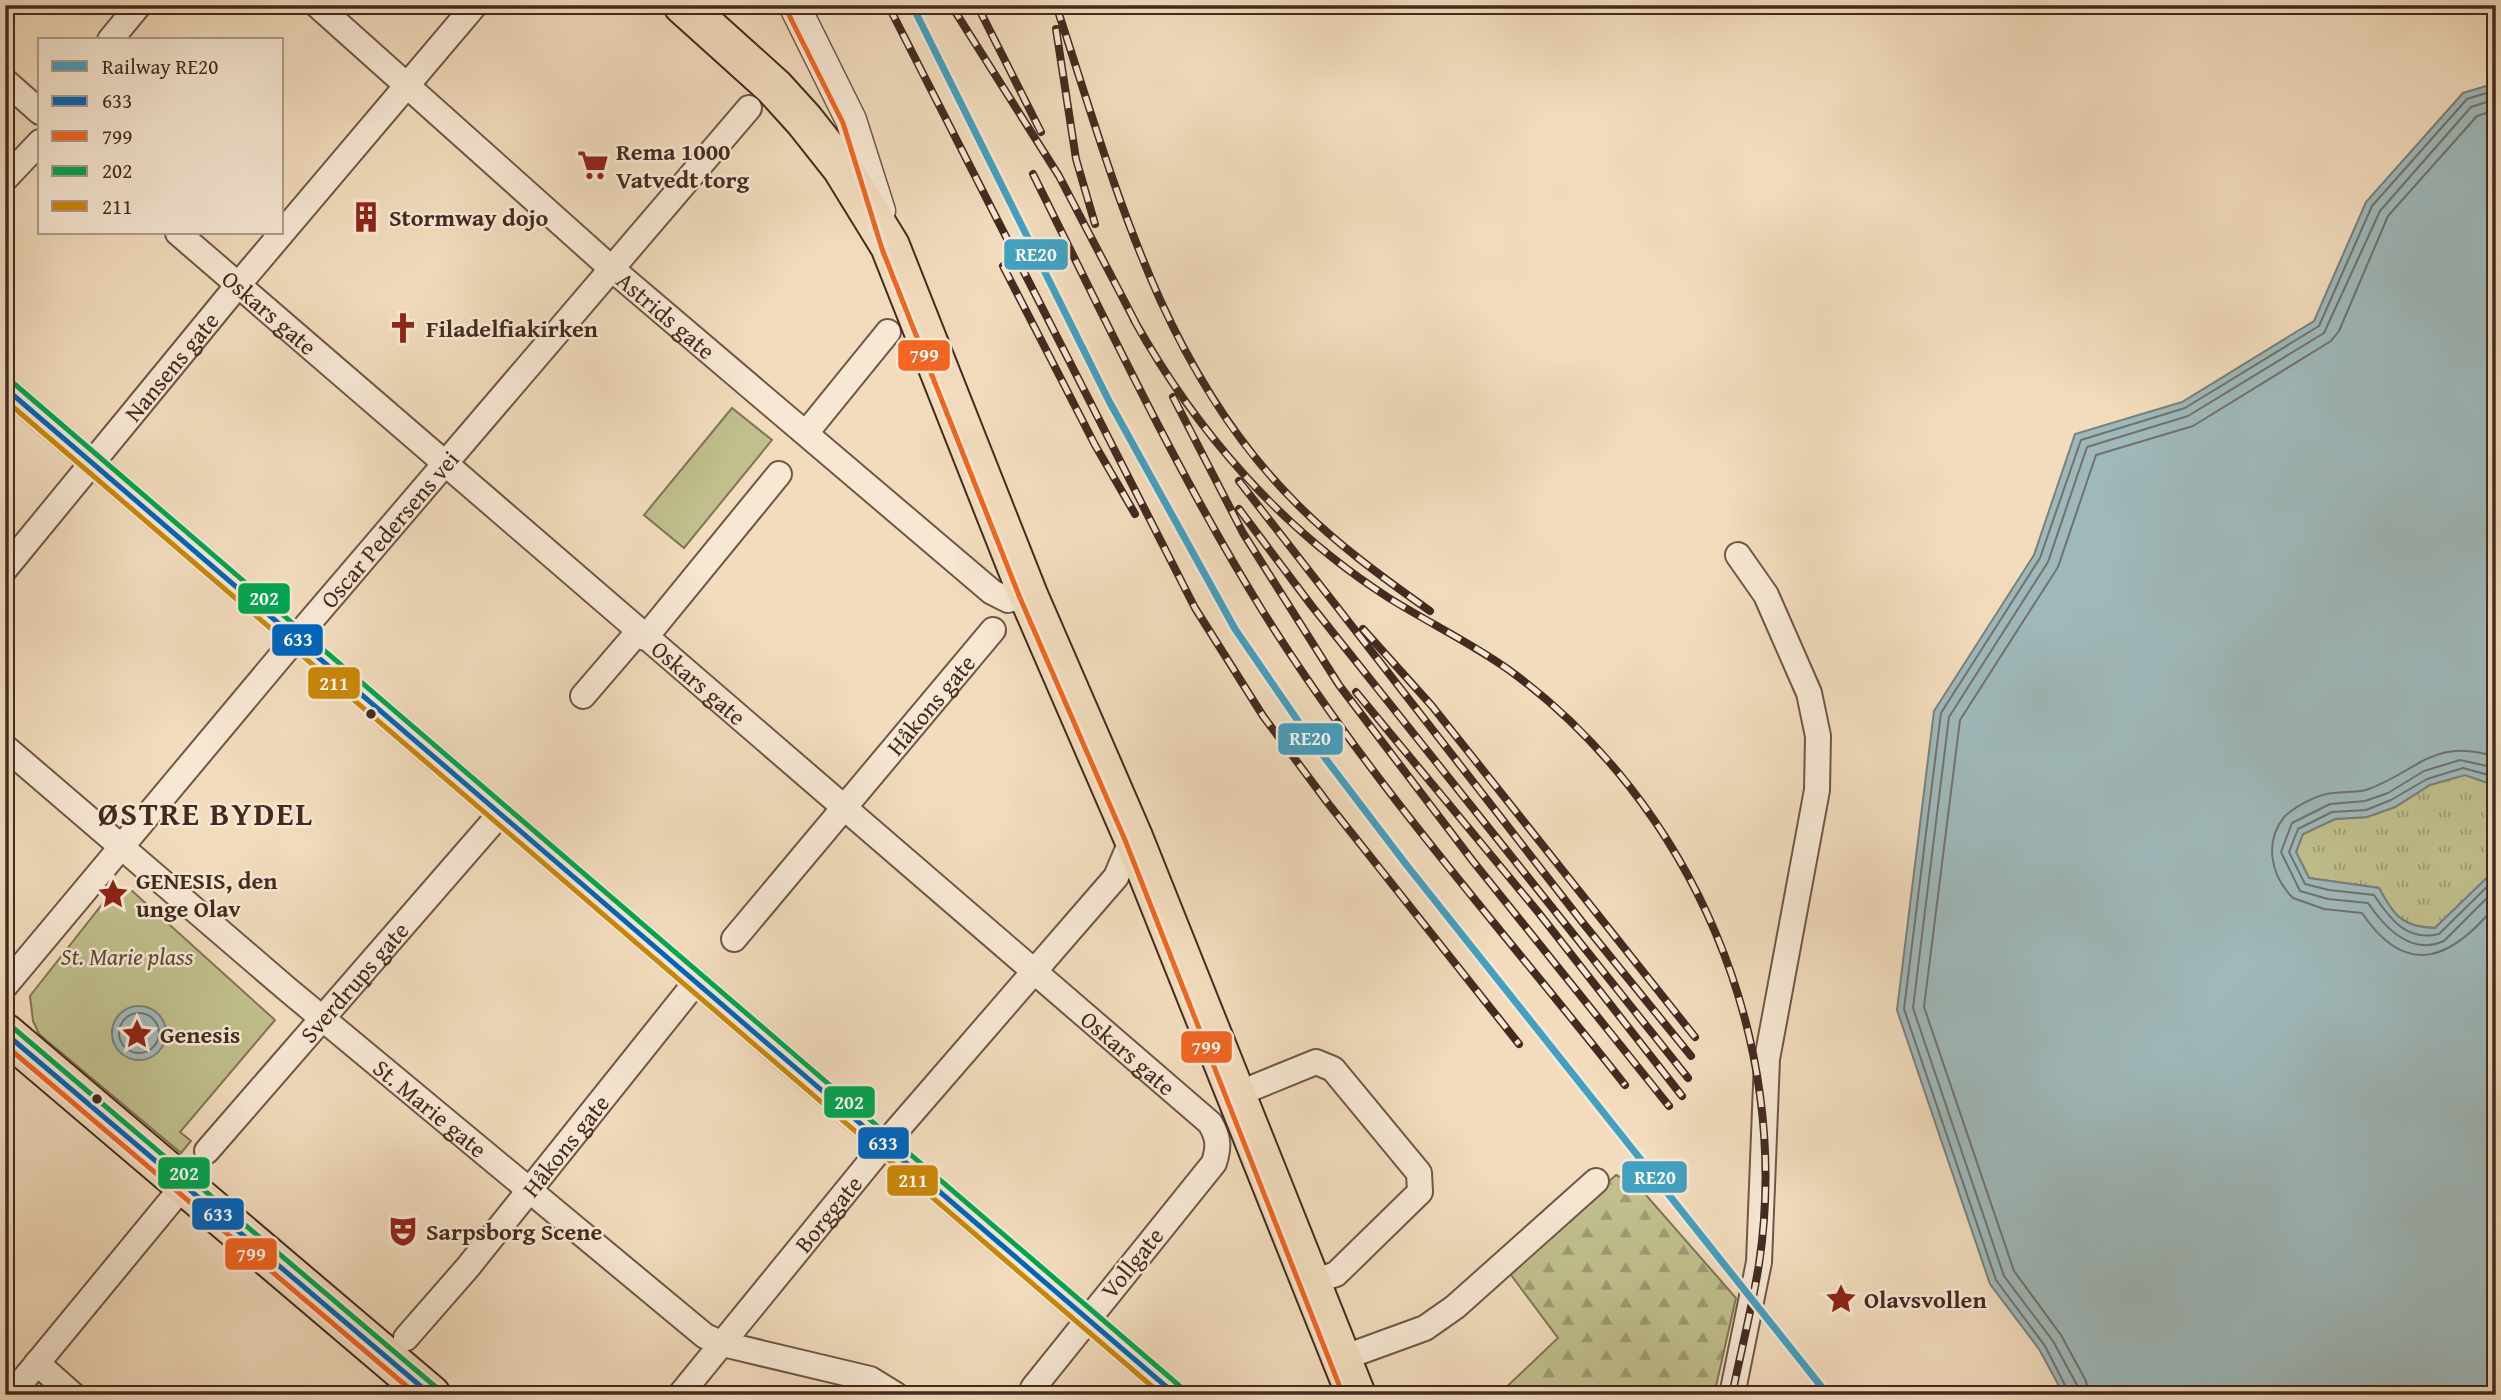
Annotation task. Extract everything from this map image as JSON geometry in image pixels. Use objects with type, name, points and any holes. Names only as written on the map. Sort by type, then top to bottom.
[{"type":"main road","points":[[683,5],[774,87],[804,120],[842,168],[890,246],[953,399],[1028,595],[1133,837],[1350,1384]]},
{"type":"main road","points":[[5,1033],[431,1395]]},
{"type":"street","points":[[112,38],[139,5]]},
{"type":"street","name":"Astrids gate","points":[[317,5],[612,269],[992,592],[1008,600],[1028,595]]},
{"type":"street","name":"Nansens gate","points":[[284,231],[475,5]]},
{"type":"street","points":[[794,5],[851,120],[890,246]]},
{"type":"street","points":[[5,80],[38,110]]},
{"type":"street","name":"Oscar Pedersens vei","points":[[5,986],[296,638],[749,108]]},
{"type":"street","points":[[5,179],[38,144]]},
{"type":"street","name":"Oskars gate","points":[[179,234],[641,635],[1199,1112],[1217,1134]]},
{"type":"street","name":"Nansens gate","points":[[5,569],[281,234]]},
{"type":"street","points":[[806,433],[888,332]]},
{"type":"street","points":[[5,388],[883,1146],[1176,1395]]},
{"type":"street","points":[[583,696],[641,635],[779,474]]},
{"type":"street","points":[[1732,1395],[1759,1262],[1767,1059],[1817,790],[1818,736],[1809,693],[1771,607],[1738,555]]},
{"type":"street","name":"Håkons gate","points":[[734,939],[993,629]]},
{"type":"street","name":"St. Marie gate","points":[[5,747],[321,1017],[705,1336],[723,1344],[870,1379],[896,1395]]},
{"type":"street","name":"Sverdrups gate","points":[[206,1151],[500,814]]},
{"type":"street","name":"Borggate","points":[[680,1395],[883,1146],[1116,877],[1133,837]]},
{"type":"street","name":"Håkons gate","points":[[406,1338],[468,1267],[528,1188],[696,982]]},
{"type":"street","points":[[1235,1095],[1316,1062],[1333,1069],[1419,1174],[1420,1192],[1336,1274],[1310,1283]]},
{"type":"street","name":"Vollgate","points":[[1033,1388],[1087,1317],[1214,1163],[1219,1150],[1217,1134]]},
{"type":"street","points":[[1350,1384],[1387,1343],[1435,1321],[1595,1181]]},
{"type":"street","points":[[11,1395],[184,1185]]},
{"type":"street","points":[[37,1363],[73,1395]]},
{"type":"green space","points":[[732,408],[772,440],[684,548],[644,515]]},
{"type":"green space","points":[[2465,774],[2496,786],[2496,869],[2435,928],[2414,925],[2400,918],[2389,906],[2379,888],[2309,878],[2296,852],[2303,834],[2335,819],[2367,817],[2395,807],[2430,785]]},
{"type":"green space","name":"St. Marie plass","points":[[130,889],[275,1020],[180,1132],[191,1141],[181,1153],[39,1034],[33,1021],[30,996],[111,893]],"holes":[[[134,1007],[142,1007],[165,1028],[163,1044],[136,1060],[121,1053],[112,1030],[120,1015]]]},
{"type":"green space","points":[[1616,1175],[1639,1187],[1736,1298],[1714,1395],[1498,1395],[1558,1338],[1508,1271]]},
{"type":"water","points":[[2496,83],[2496,786],[2465,775],[2430,785],[2395,807],[2367,817],[2335,819],[2303,834],[2296,852],[2309,878],[2379,888],[2389,906],[2400,918],[2414,925],[2435,928],[2496,869],[2496,1395],[2064,1395],[2039,1349],[1990,1284],[1897,1010],[1934,711],[2034,555],[2075,434],[2182,402],[2314,321],[2366,202],[2463,93]]},
{"type":"water","points":[[139,1006],[158,1014],[166,1033],[158,1052],[139,1060],[120,1052],[112,1033],[120,1014]]},
{"type":"railway","points":[[888,5],[1195,608],[1263,716],[1327,802],[1519,1044]]},
{"type":"railway","points":[[951,5],[1059,176],[1139,329]]},
{"type":"railway","points":[[977,5],[1041,132]]},
{"type":"railway","points":[[1056,5],[1121,204],[1175,331],[1208,391],[1248,448],[1294,501],[1342,545],[1430,611]]},
{"type":"railway","points":[[1056,29],[1076,159],[1095,224]]},
{"type":"railway","points":[[1033,174],[1171,450],[1262,610],[1303,673],[1391,793],[1625,1085]]},
{"type":"railway","points":[[1003,266],[1095,445],[1135,514]]},
{"type":"railway","points":[[1134,320],[1158,361],[1213,439],[1277,509],[1350,571],[1389,598],[1509,670],[1574,724],[1630,787],[1677,857],[1715,932],[1743,1012],[1760,1095],[1766,1179],[1759,1264],[1732,1395]]},
{"type":"railway","points":[[1173,397],[1243,533],[1339,685],[1472,860],[1669,1106]]},
{"type":"railway","points":[[1239,481],[1583,923],[1691,1056]]},
{"type":"railway","points":[[1239,509],[1311,605],[1688,1078]]},
{"type":"railway","points":[[1363,629],[1432,706],[1695,1037]]},
{"type":"railway","points":[[1356,692],[1538,912],[1682,1096]]},
{"type":"rail line","name":"RE20","points":[[912,5],[1109,401],[1235,629],[1309,737],[1405,863],[1828,1395]]},
{"type":"transit line","name":"799","points":[[786,9],[843,123],[882,249],[1020,598],[1125,840],[1343,1395]]},
{"type":"transit line","name":"202","points":[[11,381],[1182,1388]]},
{"type":"transit line","name":"633","points":[[5,388],[1176,1395]]},
{"type":"transit line","name":"211","points":[[5,400],[1162,1395]]},
{"type":"transit line","name":"202","points":[[11,1026],[437,1388]]},
{"type":"transit line","name":"633","points":[[5,1033],[431,1395]]},
{"type":"transit line","name":"799","points":[[5,1045],[417,1395]]},
{"type":"place","name":"Rema 1000 Vatvedt torg","points":[[593,165]]},
{"type":"place","name":"Stormway dojo","points":[[366,217]]},
{"type":"place","name":"Filadelfiakirken","points":[[403,328]]},
{"type":"place","name":"GENESIS, den unge Olav","points":[[113,894]]},
{"type":"place","name":"Genesis","points":[[137,1034]]},
{"type":"place","name":"Sarpsborg Scene","points":[[403,1231]]},
{"type":"place","name":"Olavsvollen","points":[[1841,1299]]},
{"type":"district","name":"ØSTRE BYDEL","points":[[206,813]]}]
